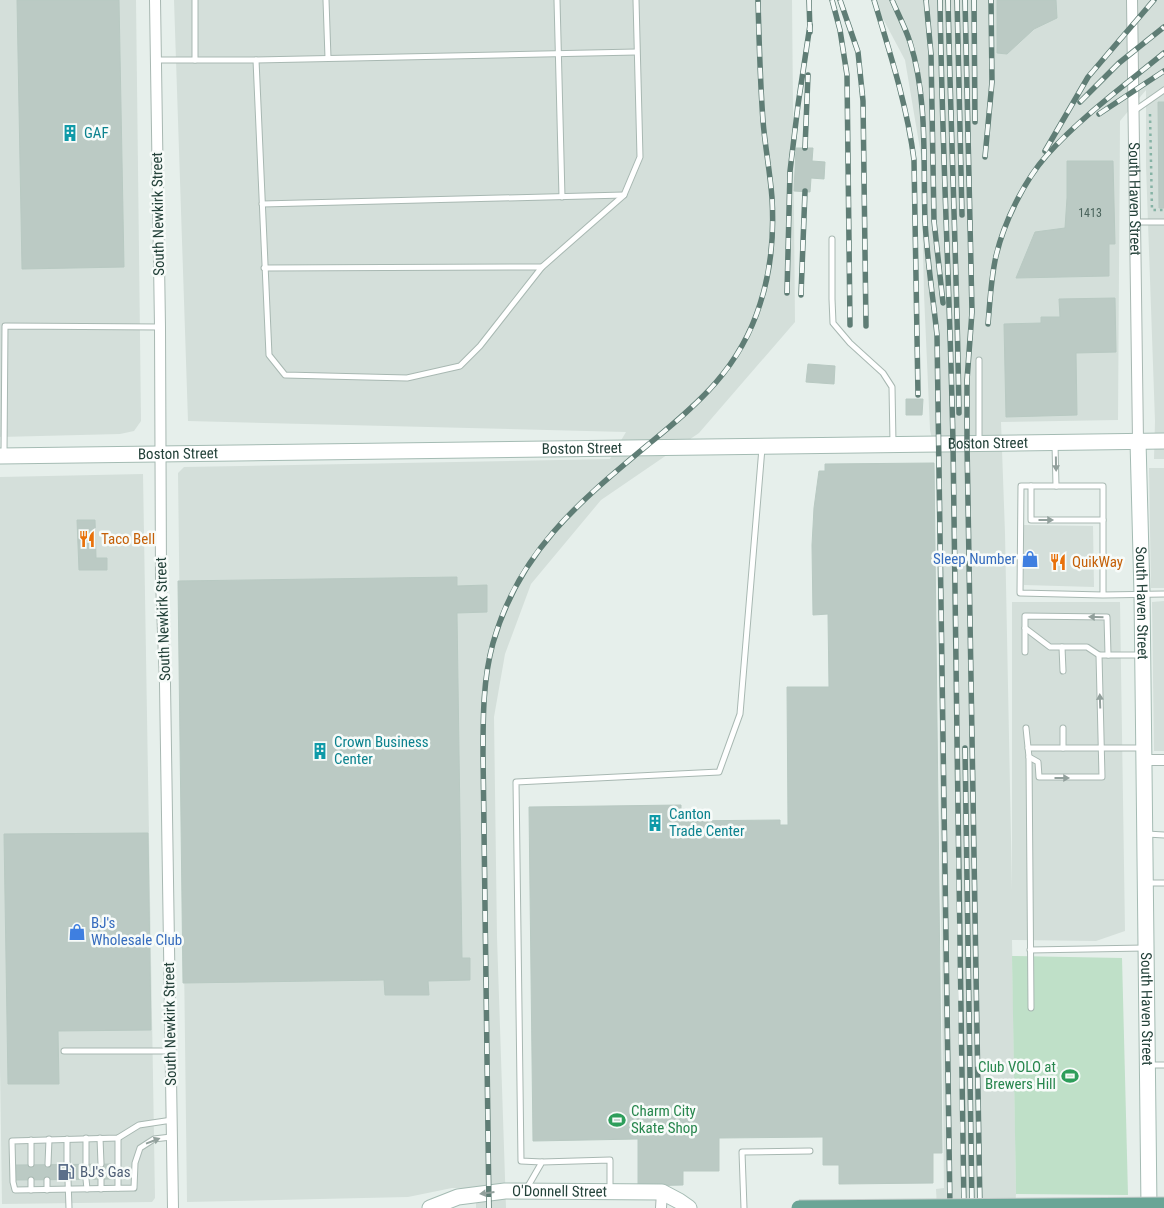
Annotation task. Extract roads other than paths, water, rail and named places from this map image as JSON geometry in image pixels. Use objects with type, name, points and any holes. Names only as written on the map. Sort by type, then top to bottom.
[{"type":"main road","name":"South Haven Street","points":[[1138,441],[1142,594],[1149,1208]]},
{"type":"main road","name":"Boston Street","points":[[2,456],[1164,441]]},
{"type":"main road","name":"O'Donnell Street","points":[[430,1208],[458,1197],[505,1191],[662,1192],[689,1208]]},
{"type":"main road","points":[[799,1208],[1164,1205]]},
{"type":"street","name":"South Newkirk Street","points":[[155,0],[160,327],[161,580],[165,694],[172,1208]]},
{"type":"street","name":"South Haven Street","points":[[1132,0],[1138,441]]},
{"type":"street","points":[[1143,754],[1164,760]]},
{"type":"street","points":[[661,1208],[662,1192]]},
{"type":"lane","points":[[195,0],[195,60]]},
{"type":"lane","points":[[326,0],[328,58]]},
{"type":"lane","points":[[557,0],[562,197]]},
{"type":"lane","points":[[256,60],[269,355],[285,374],[407,378],[460,366],[480,346],[542,267],[624,195],[640,157],[636,0]]},
{"type":"lane","points":[[156,60],[256,60],[636,52]]},
{"type":"lane","points":[[1133,111],[1164,90]]},
{"type":"lane","points":[[262,204],[624,195]]},
{"type":"lane","points":[[1135,222],[1164,222]]},
{"type":"lane","points":[[832,239],[833,323],[850,343],[883,373],[892,387],[893,444]]},
{"type":"lane","points":[[264,268],[542,267]]},
{"type":"lane","points":[[2,456],[4,326],[160,327]]},
{"type":"lane","points":[[979,360],[979,443]]},
{"type":"lane","points":[[1055,442],[1056,486]]},
{"type":"lane","points":[[610,1192],[610,1160],[521,1161],[516,782],[719,772],[740,714],[762,445]]},
{"type":"lane","points":[[1103,595],[1103,486],[1021,486],[1020,593],[1103,595],[1164,594]]},
{"type":"lane","points":[[1031,486],[1032,520],[1103,520]]},
{"type":"lane","points":[[1025,652],[1025,616],[1107,617],[1108,655]]},
{"type":"lane","points":[[1025,628],[1050,647],[1087,647],[1099,655],[1142,655]]},
{"type":"lane","points":[[1062,647],[1062,670]]},
{"type":"lane","points":[[1029,757],[1038,762],[1039,777],[1102,777],[1099,655]]},
{"type":"lane","points":[[1026,728],[1029,757],[1031,1008]]},
{"type":"lane","points":[[1063,728],[1063,748]]},
{"type":"lane","points":[[1028,748],[1102,748],[1143,754]]},
{"type":"lane","points":[[1144,834],[1164,835]]},
{"type":"lane","points":[[1145,883],[1164,883]]},
{"type":"lane","points":[[1030,950],[1146,948]]},
{"type":"lane","points":[[64,1051],[171,1051]]},
{"type":"lane","points":[[1147,1065],[1164,1065]]},
{"type":"lane","points":[[172,1120],[139,1125],[118,1138],[12,1141],[13,1182],[15,1190],[134,1188],[135,1162],[140,1148],[154,1140],[172,1137]]},
{"type":"lane","points":[[86,1138],[86,1164]]},
{"type":"lane","points":[[100,1138],[101,1164]]},
{"type":"lane","points":[[118,1138],[118,1188]]},
{"type":"lane","points":[[48,1164],[49,1139]]},
{"type":"lane","points":[[67,1139],[67,1164]]},
{"type":"lane","points":[[31,1140],[31,1164]]},
{"type":"lane","points":[[744,1208],[742,1152],[810,1151]]},
{"type":"lane","points":[[526,1191],[542,1162]]},
{"type":"lane","points":[[86,1179],[87,1189]]},
{"type":"lane","points":[[101,1179],[101,1189]]},
{"type":"lane","points":[[31,1180],[31,1190]]},
{"type":"lane","points":[[47,1190],[48,1180]]},
{"type":"lane","points":[[68,1180],[69,1208]]},
{"type":"railway","points":[[489,1208],[483,726],[487,670],[493,643],[504,610],[535,555],[576,508],[599,486],[701,398],[729,366],[752,327],[767,278],[773,224],[762,106],[758,0]]},
{"type":"railway","points":[[809,0],[810,32]]},
{"type":"railway","points":[[832,0],[840,30],[847,75],[850,325]]},
{"type":"railway","points":[[840,0],[858,52],[863,101],[866,326]]},
{"type":"railway","points":[[874,0],[892,59],[914,160],[918,395]]},
{"type":"railway","points":[[892,0],[910,42],[920,86],[924,131],[925,221],[937,335],[950,1208]]},
{"type":"railway","points":[[926,0],[931,54],[934,221],[943,303]]},
{"type":"railway","points":[[940,0],[953,443],[964,1208]]},
{"type":"railway","points":[[948,0],[959,413]]},
{"type":"railway","points":[[957,0],[962,215]]},
{"type":"railway","points":[[965,0],[972,312],[967,380],[967,443],[980,1208]]},
{"type":"railway","points":[[974,0],[975,122]]},
{"type":"railway","points":[[985,157],[992,82],[991,0]]},
{"type":"railway","points":[[1045,151],[1088,77],[1154,0]]},
{"type":"railway","points":[[787,293],[790,171],[810,25]]},
{"type":"railway","points":[[1080,102],[1119,63],[1164,27]]},
{"type":"railway","points":[[988,324],[996,256],[1004,230],[1016,202],[1030,177],[1047,155],[1074,128],[1164,53]]},
{"type":"railway","points":[[1099,114],[1164,71]]},
{"type":"railway","points":[[805,148],[808,75]]},
{"type":"railway","points":[[801,295],[805,191]]},
{"type":"railway","points":[[965,748],[972,1208]]},
{"type":"place","name":"GAF","points":[[70,133]]},
{"type":"place","name":"Taco Bell","points":[[87,539]]},
{"type":"place","name":"Sleep Number","points":[[1030,559]]},
{"type":"place","name":"QuikWay","points":[[1058,562]]},
{"type":"place","name":"Crown Business Center","points":[[320,751]]},
{"type":"place","name":"Canton Trade Center","points":[[655,823]]},
{"type":"place","name":"BJ's Wholesale Club","points":[[77,932]]},
{"type":"place","name":"Club VOLO at Brewers Hill","points":[[1070,1076]]},
{"type":"place","name":"Charm City Skate Shop","points":[[617,1120]]},
{"type":"place","name":"BJ's Gas","points":[[66,1172]]}]
